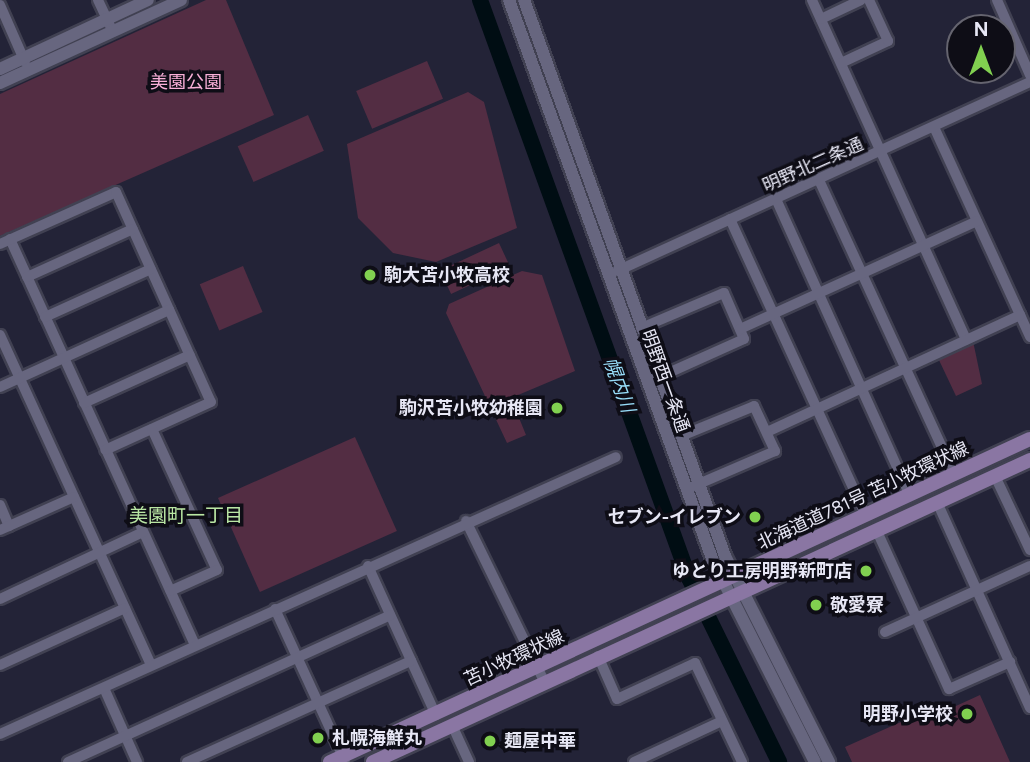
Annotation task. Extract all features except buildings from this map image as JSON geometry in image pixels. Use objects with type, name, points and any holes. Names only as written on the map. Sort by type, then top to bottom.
[{"type":"main road","name":"北海道道781号 苫小牧環状線","points":[[725,582],[865,514],[1029,443]]},
{"type":"main road","name":"北海道道781号 苫小牧環状線","points":[[733,597],[1030,460]]},
{"type":"main road","name":"苫小牧環状線","points":[[373,762],[453,725],[540,675],[725,582]]},
{"type":"main road","name":"苫小牧環状線","points":[[339,760],[436,715],[598,656],[733,597]]},
{"type":"street","points":[[98,0],[110,26]]},
{"type":"street","points":[[110,26],[148,0]]},
{"type":"street","points":[[0,83],[26,64],[110,26],[181,0]]},
{"type":"street","name":"明野西一条通","points":[[509,0],[653,380],[686,489],[725,582],[815,762]]},
{"type":"street","name":"明野西一条通","points":[[524,0],[614,273],[642,328],[653,380],[681,436],[699,484],[725,582]]},
{"type":"street","points":[[812,0],[966,340]]},
{"type":"street","points":[[821,19],[861,0]]},
{"type":"street","points":[[841,63],[888,41],[869,0]]},
{"type":"street","points":[[996,0],[1030,75]]},
{"type":"street","points":[[1,2],[26,64]]},
{"type":"street","points":[[0,69],[26,64]]},
{"type":"street","name":"明野北二条通","points":[[614,273],[1030,82]]},
{"type":"street","points":[[934,127],[1030,337]]},
{"type":"street","points":[[819,180],[954,474]]},
{"type":"street","points":[[106,450],[211,402],[116,192],[5,242],[27,277],[195,645]]},
{"type":"street","points":[[776,199],[816,293],[909,494]]},
{"type":"street","points":[[730,219],[772,316],[865,514]]},
{"type":"street","points":[[740,329],[922,244],[978,221]]},
{"type":"street","points":[[27,277],[133,229]]},
{"type":"street","points":[[45,317],[151,269]]},
{"type":"street","points":[[642,328],[724,293],[744,339],[653,380]]},
{"type":"street","points":[[0,387],[169,310]]},
{"type":"street","points":[[766,432],[1020,315]]},
{"type":"street","points":[[0,335],[151,665]]},
{"type":"street","points":[[84,402],[190,355]]},
{"type":"street","points":[[681,436],[754,406],[775,451],[686,489]]},
{"type":"street","points":[[152,429],[216,570],[170,591]]},
{"type":"street","points":[[0,734],[368,566],[616,457]]},
{"type":"street","points":[[995,476],[1030,550]]},
{"type":"street","points":[[0,505],[5,528],[74,497]]},
{"type":"street","points":[[937,502],[1030,708]]},
{"type":"street","points":[[466,522],[540,675]]},
{"type":"street","points":[[876,529],[949,689],[1010,662]]},
{"type":"street","points":[[0,599],[144,532]]},
{"type":"street","points":[[368,566],[436,715]]},
{"type":"street","points":[[885,632],[1030,566]]},
{"type":"street","name":"明野西一条通","points":[[733,597],[829,762]]},
{"type":"street","points":[[0,665],[125,608]]},
{"type":"street","points":[[275,609],[318,704],[339,760]]},
{"type":"street","points":[[68,762],[390,615]]},
{"type":"street","points":[[598,656],[617,699],[695,663],[742,762]]},
{"type":"street","points":[[187,762],[411,661]]},
{"type":"street","points":[[104,688],[137,762]]},
{"type":"street","points":[[634,762],[722,721]]},
{"type":"street","points":[[453,725],[469,762]]},
{"type":"green space","name":"美園公園","points":[[206,0],[226,0],[274,115],[0,236],[0,94]]},
{"type":"green space","points":[[427,61],[443,99],[372,129],[356,91]]},
{"type":"green space","points":[[468,92],[484,102],[517,228],[436,262],[393,253],[358,218],[347,144]]},
{"type":"green space","points":[[308,115],[324,151],[254,182],[238,146]]},
{"type":"green space","points":[[499,243],[510,267],[451,294],[440,270]]},
{"type":"green space","points":[[243,266],[263,312],[219,330],[200,284]]},
{"type":"green space","points":[[522,271],[542,275],[575,371],[511,398],[526,435],[507,443],[446,313],[449,304]]},
{"type":"green space","points":[[973,341],[982,384],[956,396],[938,358]]},
{"type":"green space","points":[[355,437],[397,531],[260,592],[218,498]]},
{"type":"green space","name":"明野小学校","points":[[980,695],[1010,762],[852,762],[845,747],[941,704],[945,711]]},
{"type":"waterway","name":"幌内川","points":[[480,0],[689,578],[779,762]]},
{"type":"place","name":"駒大苫小牧高校","points":[[370,275]]},
{"type":"place","name":"駒沢苫小牧幼稚園","points":[[557,408]]},
{"type":"place","name":"セブン-イレブン","points":[[755,517]]},
{"type":"place","name":"ゆとり工房明野新町店","points":[[866,571]]},
{"type":"place","name":"敬愛寮","points":[[816,605]]},
{"type":"place","name":"明野小学校","points":[[967,714]]},
{"type":"place","name":"札幌海鮮丸","points":[[318,738]]},
{"type":"place","name":"麺屋中華","points":[[490,741]]},
{"type":"district","name":"美園町一丁目","points":[[186,516]]}]
